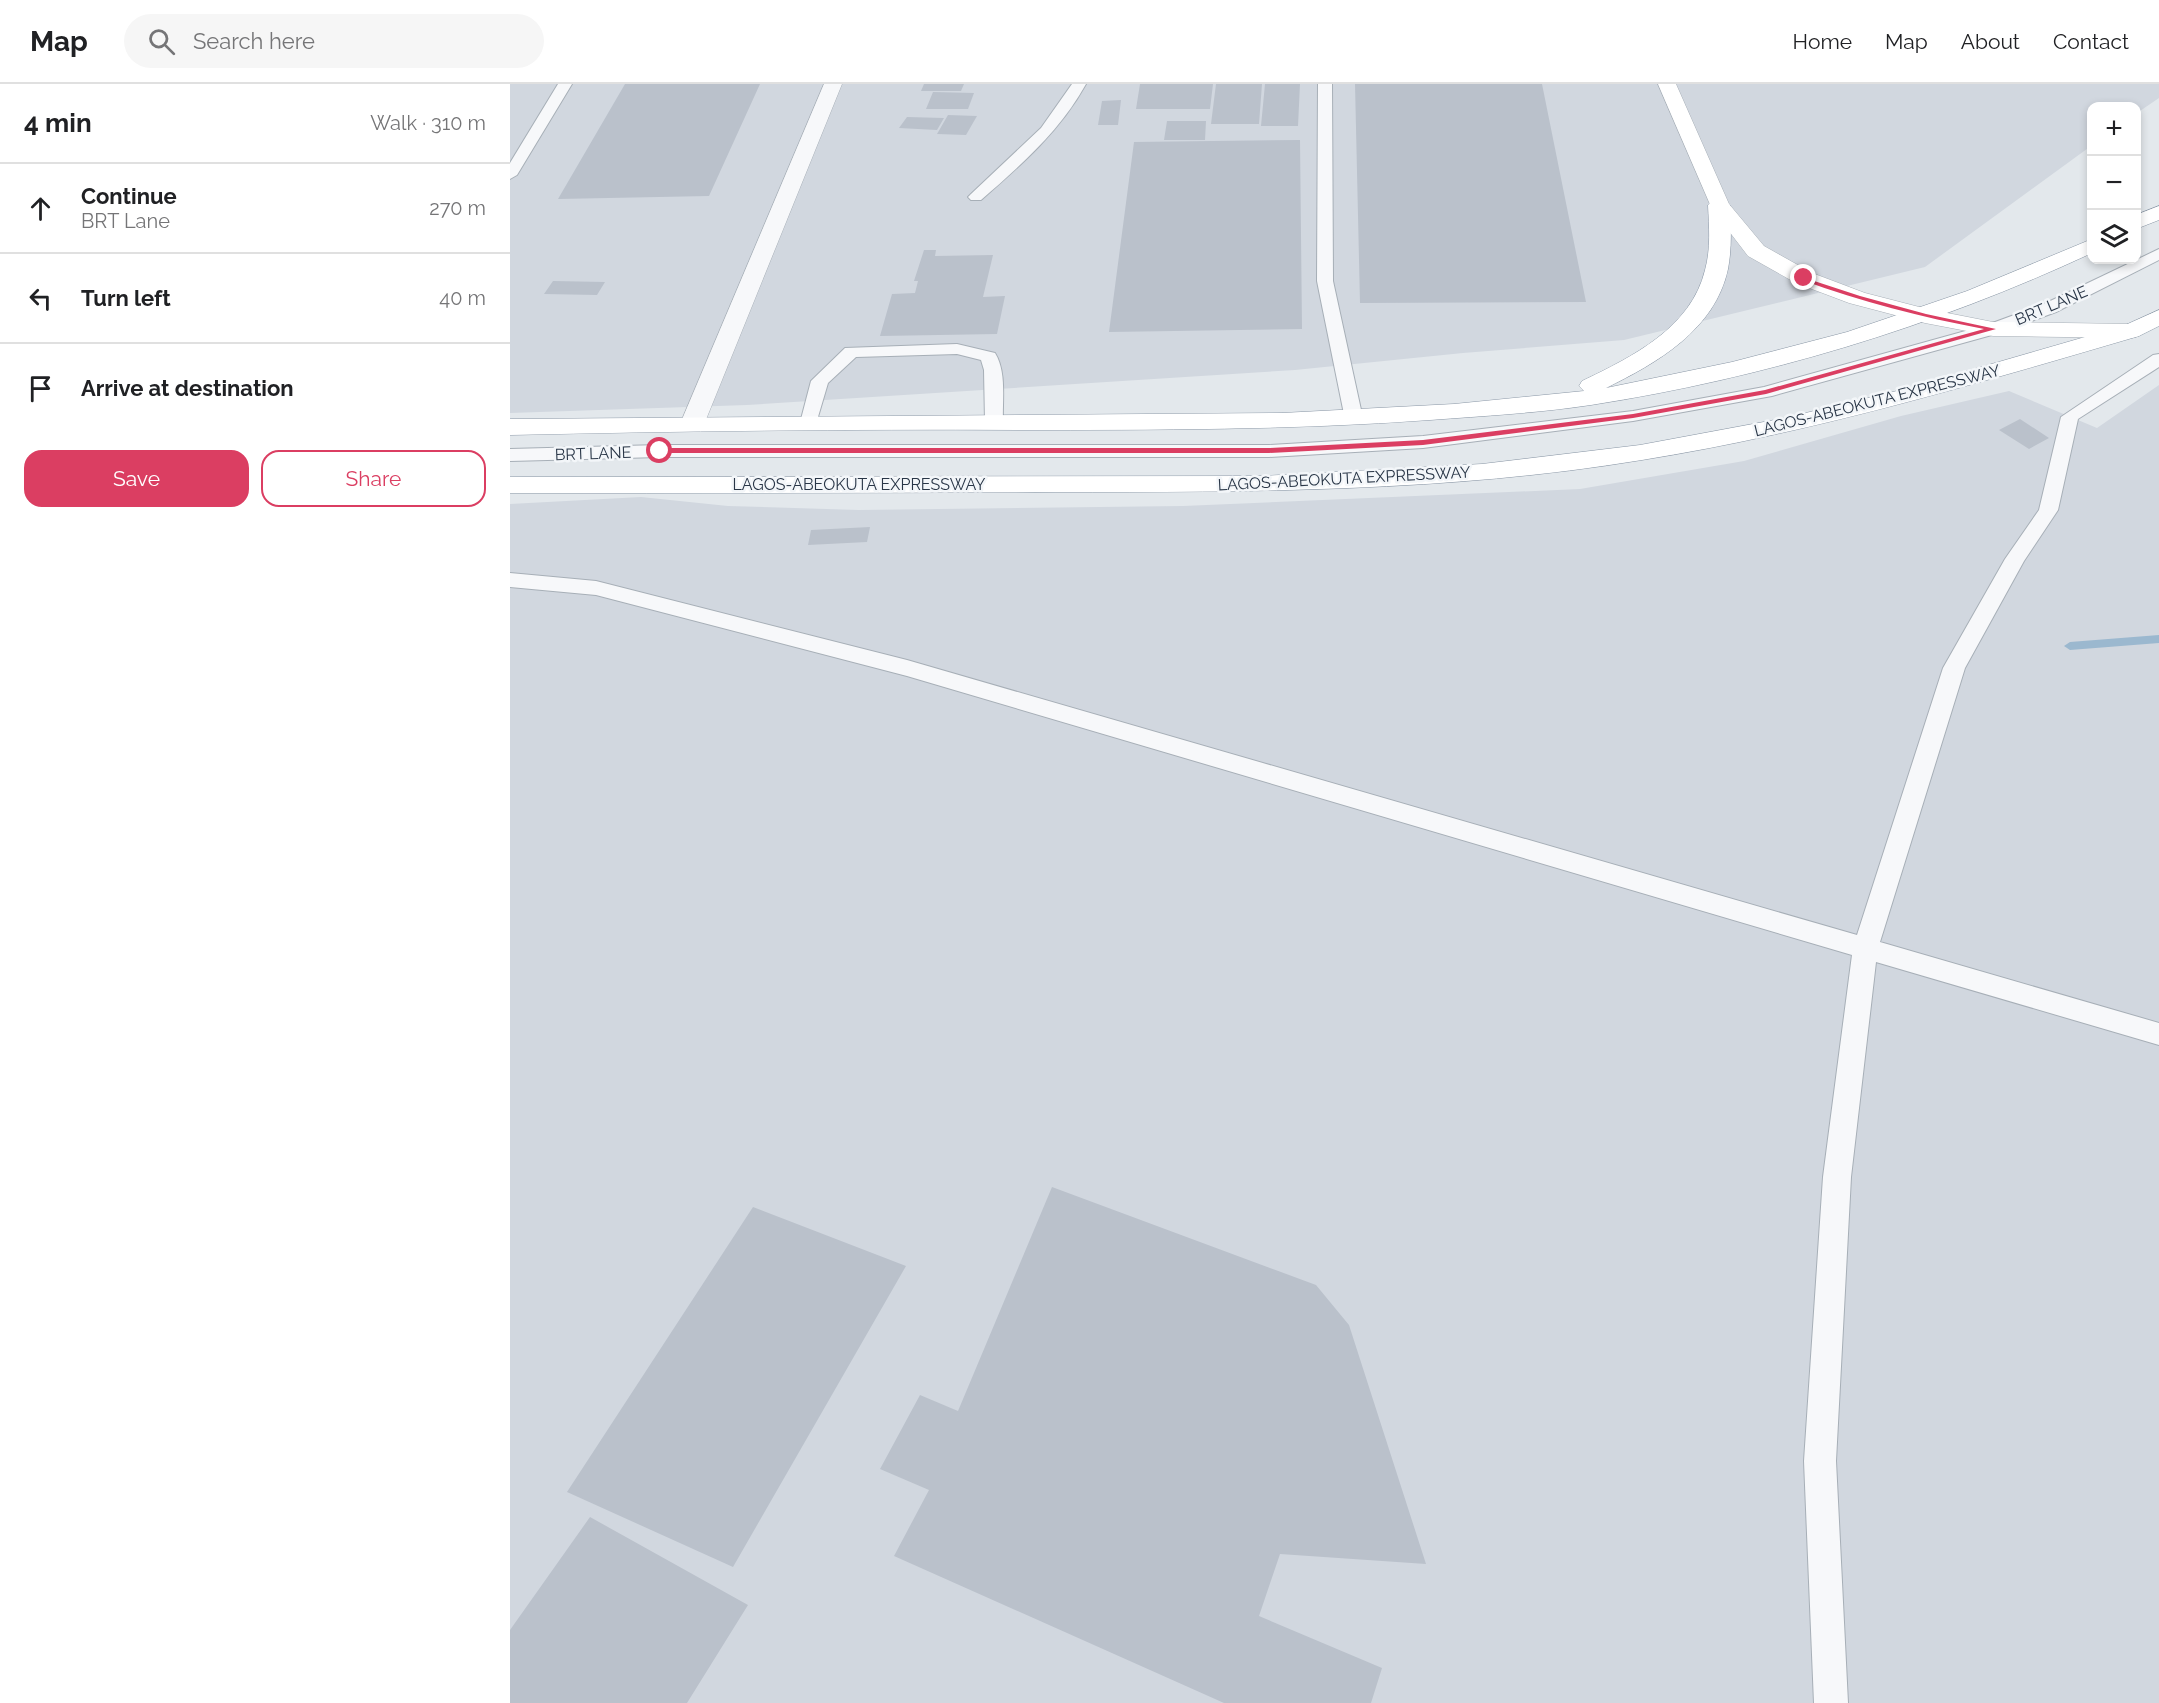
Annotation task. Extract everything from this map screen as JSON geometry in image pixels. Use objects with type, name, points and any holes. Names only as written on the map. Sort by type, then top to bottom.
[{"type":"main road","points":[[1667,84],[1719,205],[1756,251],[1804,278],[1857,298],[1925,316],[1993,329],[2131,331]]},
{"type":"main road","points":[[1547,403],[1585,389],[1627,369],[1666,345],[1689,321],[1707,297],[1719,266],[1722,228],[1719,205]]},
{"type":"main road","points":[[2141,221],[2159,212]]},
{"type":"main road","points":[[510,427],[693,422],[1166,424],[1354,419],[1547,403],[1606,395],[1777,359],[1925,316],[2057,262],[2087,247]]},
{"type":"main road","name":"LAGOS-ABEOKUTA EXPRESSWAY","points":[[510,485],[1263,484],[1482,472],[1640,453],[1785,426],[1912,394],[2131,331],[2159,317]]},
{"type":"street","points":[[693,422],[833,84]]},
{"type":"lane","points":[[510,175],[565,84]]},
{"type":"lane","points":[[976,197],[1052,126],[1071,100],[1079,84]]},
{"type":"lane","points":[[1325,84],[1325,281],[1354,419]]},
{"type":"lane","name":"BRT LANE","points":[[510,455],[660,451],[1269,451],[1423,442],[1633,416],[1766,392],[1993,329],[2050,308],[2159,254]]},
{"type":"lane","points":[[809,423],[820,381],[851,352],[957,349],[989,357],[993,370],[994,422]]},
{"type":"lane","points":[[1831,1703],[1820,1461],[1837,1177],[1865,950],[1954,668],[2015,559],[2048,510],[2070,417],[2159,359]]},
{"type":"lane","points":[[510,580],[596,588],[907,668],[1865,950],[2159,1034]]},
{"type":"shaded area","points":[[510,84],[2159,84],[2159,98],[2141,110],[2141,102],[2087,102],[2087,149],[1925,267],[1624,340],[1295,370],[747,405],[510,413]]},
{"type":"shaded area","points":[[2159,385],[2159,1703],[510,1703],[510,504],[641,497],[728,506],[859,510],[1183,506],[1580,489],[1744,461],[1901,416],[2009,391],[2097,428]]},
{"type":"building","points":[[625,84],[760,84],[709,196],[558,199]]},
{"type":"building","points":[[924,84],[964,84],[961,91],[921,91]]},
{"type":"building","points":[[1140,84],[1213,84],[1210,109],[1136,109]]},
{"type":"building","points":[[1216,84],[1262,84],[1259,124],[1211,124]]},
{"type":"building","points":[[1265,84],[1300,84],[1298,126],[1261,126]]},
{"type":"building","points":[[1355,84],[1542,84],[1586,302],[1360,303]]},
{"type":"building","points":[[933,92],[974,93],[968,109],[926,109]]},
{"type":"building","points":[[1121,100],[1118,125],[1098,125],[1102,101]]},
{"type":"building","points":[[948,115],[977,116],[966,135],[937,134]]},
{"type":"building","points":[[907,117],[944,118],[937,130],[899,128]]},
{"type":"building","points":[[1167,121],[1206,121],[1205,140],[1164,140]]},
{"type":"building","points":[[1300,140],[1302,329],[1109,332],[1134,142]]},
{"type":"building","points":[[924,250],[936,250],[935,256],[993,255],[983,297],[1005,296],[997,334],[880,336],[892,294],[915,293],[918,281],[914,281]]},
{"type":"building","points":[[553,281],[605,282],[597,295],[544,294]]},
{"type":"building","points":[[2020,419],[2049,438],[2029,449],[1999,430]]},
{"type":"building","points":[[870,527],[867,542],[808,545],[811,530]]},
{"type":"building","points":[[1052,1187],[1316,1285],[1349,1325],[1426,1564],[1280,1554],[1259,1616],[1382,1668],[1371,1703],[1224,1703],[894,1556],[929,1490],[880,1469],[920,1395],[958,1411]]},
{"type":"building","points":[[753,1207],[906,1266],[733,1567],[567,1492]]},
{"type":"building","points":[[590,1517],[748,1605],[687,1703],[510,1703],[510,1630]]},
{"type":"waterway","points":[[2070,646],[2159,639]]},
{"type":"route","points":[[660,451],[1269,451],[1423,442],[1633,416],[1766,392],[1993,329],[1925,316],[1857,298],[1804,278]]}]
